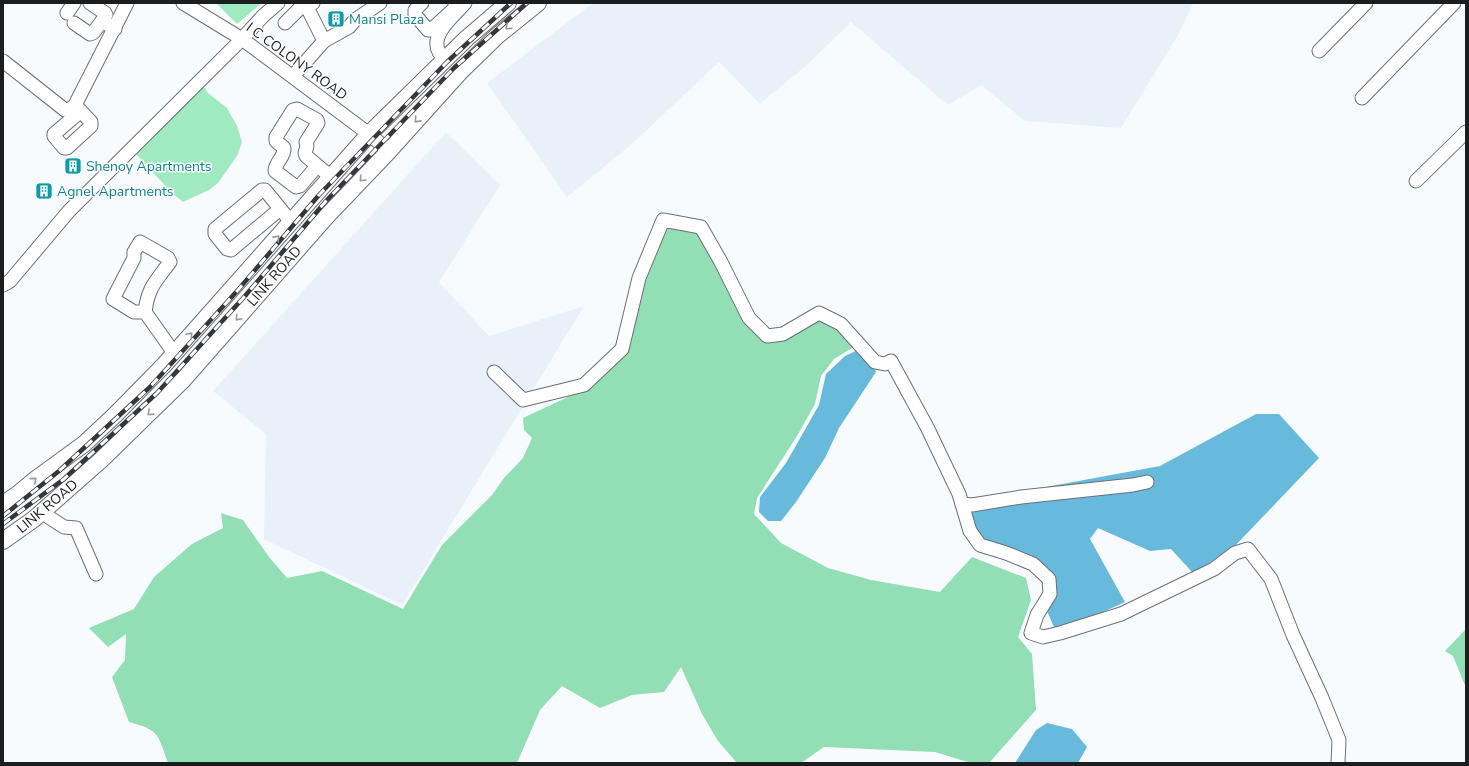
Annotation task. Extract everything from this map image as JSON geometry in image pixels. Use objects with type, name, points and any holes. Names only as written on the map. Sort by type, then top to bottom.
[{"type":"main road","name":"LINK ROAD","points":[[3,504],[84,444],[116,414],[174,353],[369,134],[467,38],[508,3]]},
{"type":"main road","name":"LINK ROAD","points":[[3,541],[34,519],[101,460],[183,380],[326,217],[389,151],[461,71],[497,36],[538,3]]},
{"type":"street","points":[[72,13],[90,34],[93,33],[106,16],[105,13],[90,3]]},
{"type":"street","points":[[3,61],[65,110],[78,108],[127,3]]},
{"type":"street","name":"I C COLONY ROAD","points":[[183,3],[242,39],[369,134],[389,151]]},
{"type":"street","points":[[7,283],[69,211],[242,39],[263,16],[278,3]]},
{"type":"street","points":[[292,76],[324,41],[349,27],[354,20],[380,3]]},
{"type":"street","points":[[422,3],[415,10],[415,15],[428,30],[431,30],[455,8],[455,3]]},
{"type":"street","points":[[445,59],[439,52],[437,45],[442,27],[465,3]]},
{"type":"street","points":[[1319,51],[1366,3]]},
{"type":"street","points":[[1362,98],[1454,3]]},
{"type":"street","points":[[284,23],[300,8],[308,4],[324,41]]},
{"type":"street","points":[[102,21],[115,29]]},
{"type":"street","points":[[317,166],[300,186],[296,186],[275,171],[275,168],[285,151],[284,148],[276,141],[276,137],[293,110],[297,109],[317,120],[318,123],[306,142],[307,146],[305,153],[306,156],[331,177]]},
{"type":"street","points":[[1416,181],[1466,132]]},
{"type":"street","points":[[280,209],[232,250],[227,249],[215,234],[215,229],[262,190],[265,190],[291,222]]},
{"type":"street","points":[[494,372],[523,400],[584,386],[622,348],[639,278],[663,220],[700,227],[721,262],[749,318],[767,336],[783,334],[819,313],[841,324],[875,362],[885,364],[891,361],[927,427],[959,494],[970,532],[980,545],[1006,553],[1032,564],[1049,579],[1050,594],[1037,615],[1031,633],[1042,637],[1060,634],[1121,614],[1214,569],[1234,553],[1248,548],[1271,579],[1293,635],[1322,698],[1339,740],[1338,763]]},
{"type":"street","points":[[145,312],[134,312],[113,299],[134,258],[134,252],[140,242],[168,258],[170,262],[155,280],[150,290],[146,301],[145,312],[174,353]]},
{"type":"street","points":[[962,504],[972,505],[1021,497],[1133,485],[1147,482]]},
{"type":"street","points":[[41,512],[64,526],[76,528],[96,574]]},
{"type":"shaded area","points":[[593,3],[1193,3],[1178,35],[1121,128],[1025,121],[981,85],[948,105],[851,22],[808,64],[760,104],[719,62],[632,144],[567,197],[487,83]]},
{"type":"shaded area","points":[[446,132],[500,185],[439,282],[489,336],[584,306],[402,605],[264,539],[266,434],[213,391]]},
{"type":"green space","points":[[216,3],[262,3],[237,24]]},
{"type":"green space","points":[[202,84],[208,93],[227,108],[237,126],[242,142],[237,156],[218,183],[209,190],[183,202],[173,194],[136,154]]},
{"type":"green space","points":[[665,224],[699,231],[765,340],[819,317],[841,328],[852,342],[852,348],[834,359],[821,376],[815,404],[797,436],[757,498],[754,514],[781,543],[828,568],[871,580],[940,592],[972,557],[1026,578],[1031,600],[1018,637],[1032,654],[1036,710],[989,763],[971,763],[935,752],[824,747],[801,763],[737,763],[718,741],[702,714],[681,667],[664,692],[632,695],[600,708],[562,686],[540,710],[517,763],[168,763],[156,735],[147,728],[129,722],[112,677],[125,660],[126,634],[108,647],[89,628],[134,609],[154,577],[192,544],[223,528],[221,513],[243,520],[269,557],[287,578],[322,571],[403,609],[442,545],[492,495],[504,478],[523,458],[532,438],[524,430],[523,418],[587,388],[626,348],[642,276]]},
{"type":"green space","points":[[1466,629],[1466,688],[1453,656],[1445,651]]},
{"type":"water","points":[[860,349],[874,366],[876,372],[839,428],[825,458],[796,502],[781,521],[768,521],[759,512],[760,497],[786,463],[819,405],[826,374],[845,356]]},
{"type":"water","points":[[1256,414],[1279,414],[1319,458],[1231,550],[1193,573],[1171,549],[1150,551],[1098,528],[1090,539],[1125,602],[1094,616],[1054,627],[1047,611],[1041,564],[1008,547],[979,538],[970,514],[996,501],[1046,487],[1160,466]]},
{"type":"water","points":[[1047,723],[1072,729],[1087,747],[1078,763],[1015,763],[1036,730]]},
{"type":"railway","points":[[3,516],[59,471],[150,387],[238,290],[319,195],[447,62],[511,3]]},
{"type":"railway","points":[[3,524],[64,479],[157,393],[245,296],[326,201],[454,68],[527,3]]},
{"type":"place","name":"Mansi Plaza","points":[[336,19]]},
{"type":"place","name":"Shenoy Apartments","points":[[73,166]]},
{"type":"place","name":"Agnel Apartments","points":[[44,191]]}]
